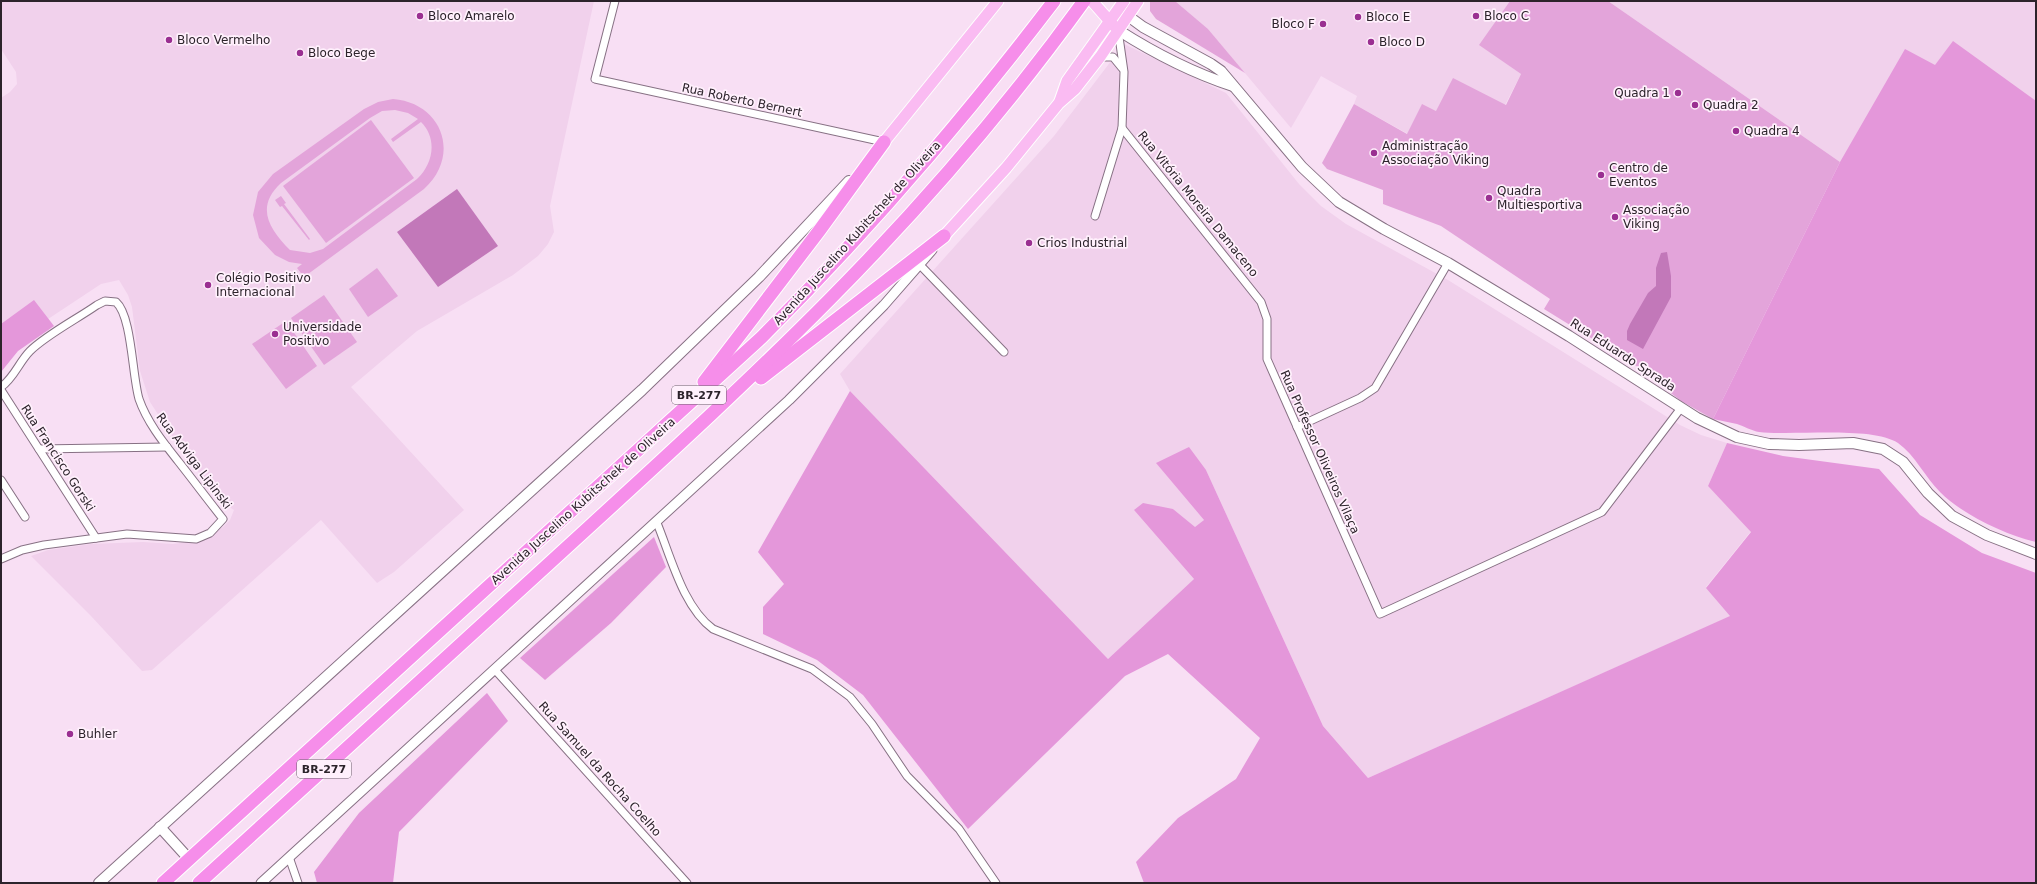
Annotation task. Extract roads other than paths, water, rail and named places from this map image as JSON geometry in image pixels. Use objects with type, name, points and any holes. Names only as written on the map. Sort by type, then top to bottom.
[{"type":"highway","name":"Avenida Juscelino Kubitschek de Oliveira","points":[[163,883],[762,337],[841,254],[932,152],[1007,62],[1054,1]]},
{"type":"highway","name":"Avenida Juscelino Kubitschek de Oliveira","points":[[199,883],[643,477],[762,366],[871,257],[971,144],[1084,1]]},
{"type":"highway","points":[[682,411],[819,231],[884,142]]},
{"type":"highway","points":[[643,477],[774,367],[944,236]]},
{"type":"main road","points":[[99,883],[651,381],[759,277],[884,142],[998,1]]},
{"type":"main road","points":[[1092,1],[1109,22],[1135,41],[1204,76],[1235,87]]},
{"type":"main road","points":[[944,236],[1006,168],[1059,103],[1074,89],[1100,57],[1138,1]]},
{"type":"main road","points":[[1059,103],[1067,81],[1109,22],[1119,3]]},
{"type":"main road","name":"Rua Eduardo Sprada","points":[[1119,3],[1128,16],[1143,27],[1221,71],[1302,168],[1339,202],[1384,229],[1448,263],[1575,340],[1681,408],[1720,431],[1752,441],[1785,445],[1854,443],[1883,449],[1903,462],[1928,493],[1952,516],[1987,535],[2036,554]]},
{"type":"main road","points":[[160,827],[189,859]]},
{"type":"street","name":"Rua Roberto Bernert","points":[[615,1],[595,79],[884,142]]},
{"type":"street","points":[[1095,216],[1122,128],[1124,72],[1118,30]]},
{"type":"street","points":[[1100,57],[1113,57],[1118,61],[1124,72]]},
{"type":"street","name":"Rua Vitória Moreira Damaceno","points":[[1122,128],[1257,295]]},
{"type":"street","points":[[262,883],[496,671],[795,395],[861,329],[920,265],[944,236]]},
{"type":"street","points":[[1297,427],[1360,398],[1375,388],[1448,263]]},
{"type":"street","points":[[920,265],[1004,352]]},
{"type":"street","name":"Rua Professor Oliveiros Vilaça","points":[[1257,295],[1267,319],[1267,359],[1380,614],[1602,512],[1681,408]]},
{"type":"street","name":"Rua Adviga Lipinski","points":[[1,389],[8,382],[22,360],[36,346],[100,303],[111,301],[116,302],[123,311],[126,320],[133,375],[140,400],[150,423],[223,519],[210,533],[196,539],[131,534],[96,538]]},
{"type":"street","name":"Rua Francisco Gorski","points":[[1,389],[96,538]]},
{"type":"street","points":[[39,449],[167,447]]},
{"type":"street","points":[[1,480],[25,517]]},
{"type":"street","points":[[657,523],[687,597],[702,621],[713,629],[812,669],[850,697],[872,724],[907,776],[959,829],[996,883]]},
{"type":"street","points":[[1,550],[3,558],[32,547],[96,538]]},
{"type":"street","name":"Rua Samuel da Rocha Coelho","points":[[496,671],[687,883]]},
{"type":"street","points":[[289,857],[298,883]]},
{"type":"place","name":"Bloco Amarelo","points":[[420,16]]},
{"type":"place","name":"Bloco C","points":[[1476,16]]},
{"type":"place","name":"Bloco E","points":[[1358,17]]},
{"type":"place","name":"Bloco F","points":[[1323,24]]},
{"type":"place","name":"Bloco Vermelho","points":[[169,40]]},
{"type":"place","name":"Bloco D","points":[[1371,42]]},
{"type":"place","name":"Bloco Bege","points":[[300,53]]},
{"type":"place","name":"Quadra 1","points":[[1678,93]]},
{"type":"place","name":"Quadra 2","points":[[1695,105]]},
{"type":"place","name":"Quadra 4","points":[[1736,131]]},
{"type":"place","name":"Administração Associação Viking","points":[[1374,153]]},
{"type":"place","name":"Centro de Eventos","points":[[1601,175]]},
{"type":"place","name":"Quadra Multiesportiva","points":[[1489,198]]},
{"type":"place","name":"Associação Viking","points":[[1615,217]]},
{"type":"place","name":"Crios Industrial","points":[[1029,243]]},
{"type":"place","name":"Colégio Positivo Internacional","points":[[208,285]]},
{"type":"place","name":"Universidade Positivo","points":[[275,334]]},
{"type":"place","name":"Buhler","points":[[70,734]]}]
